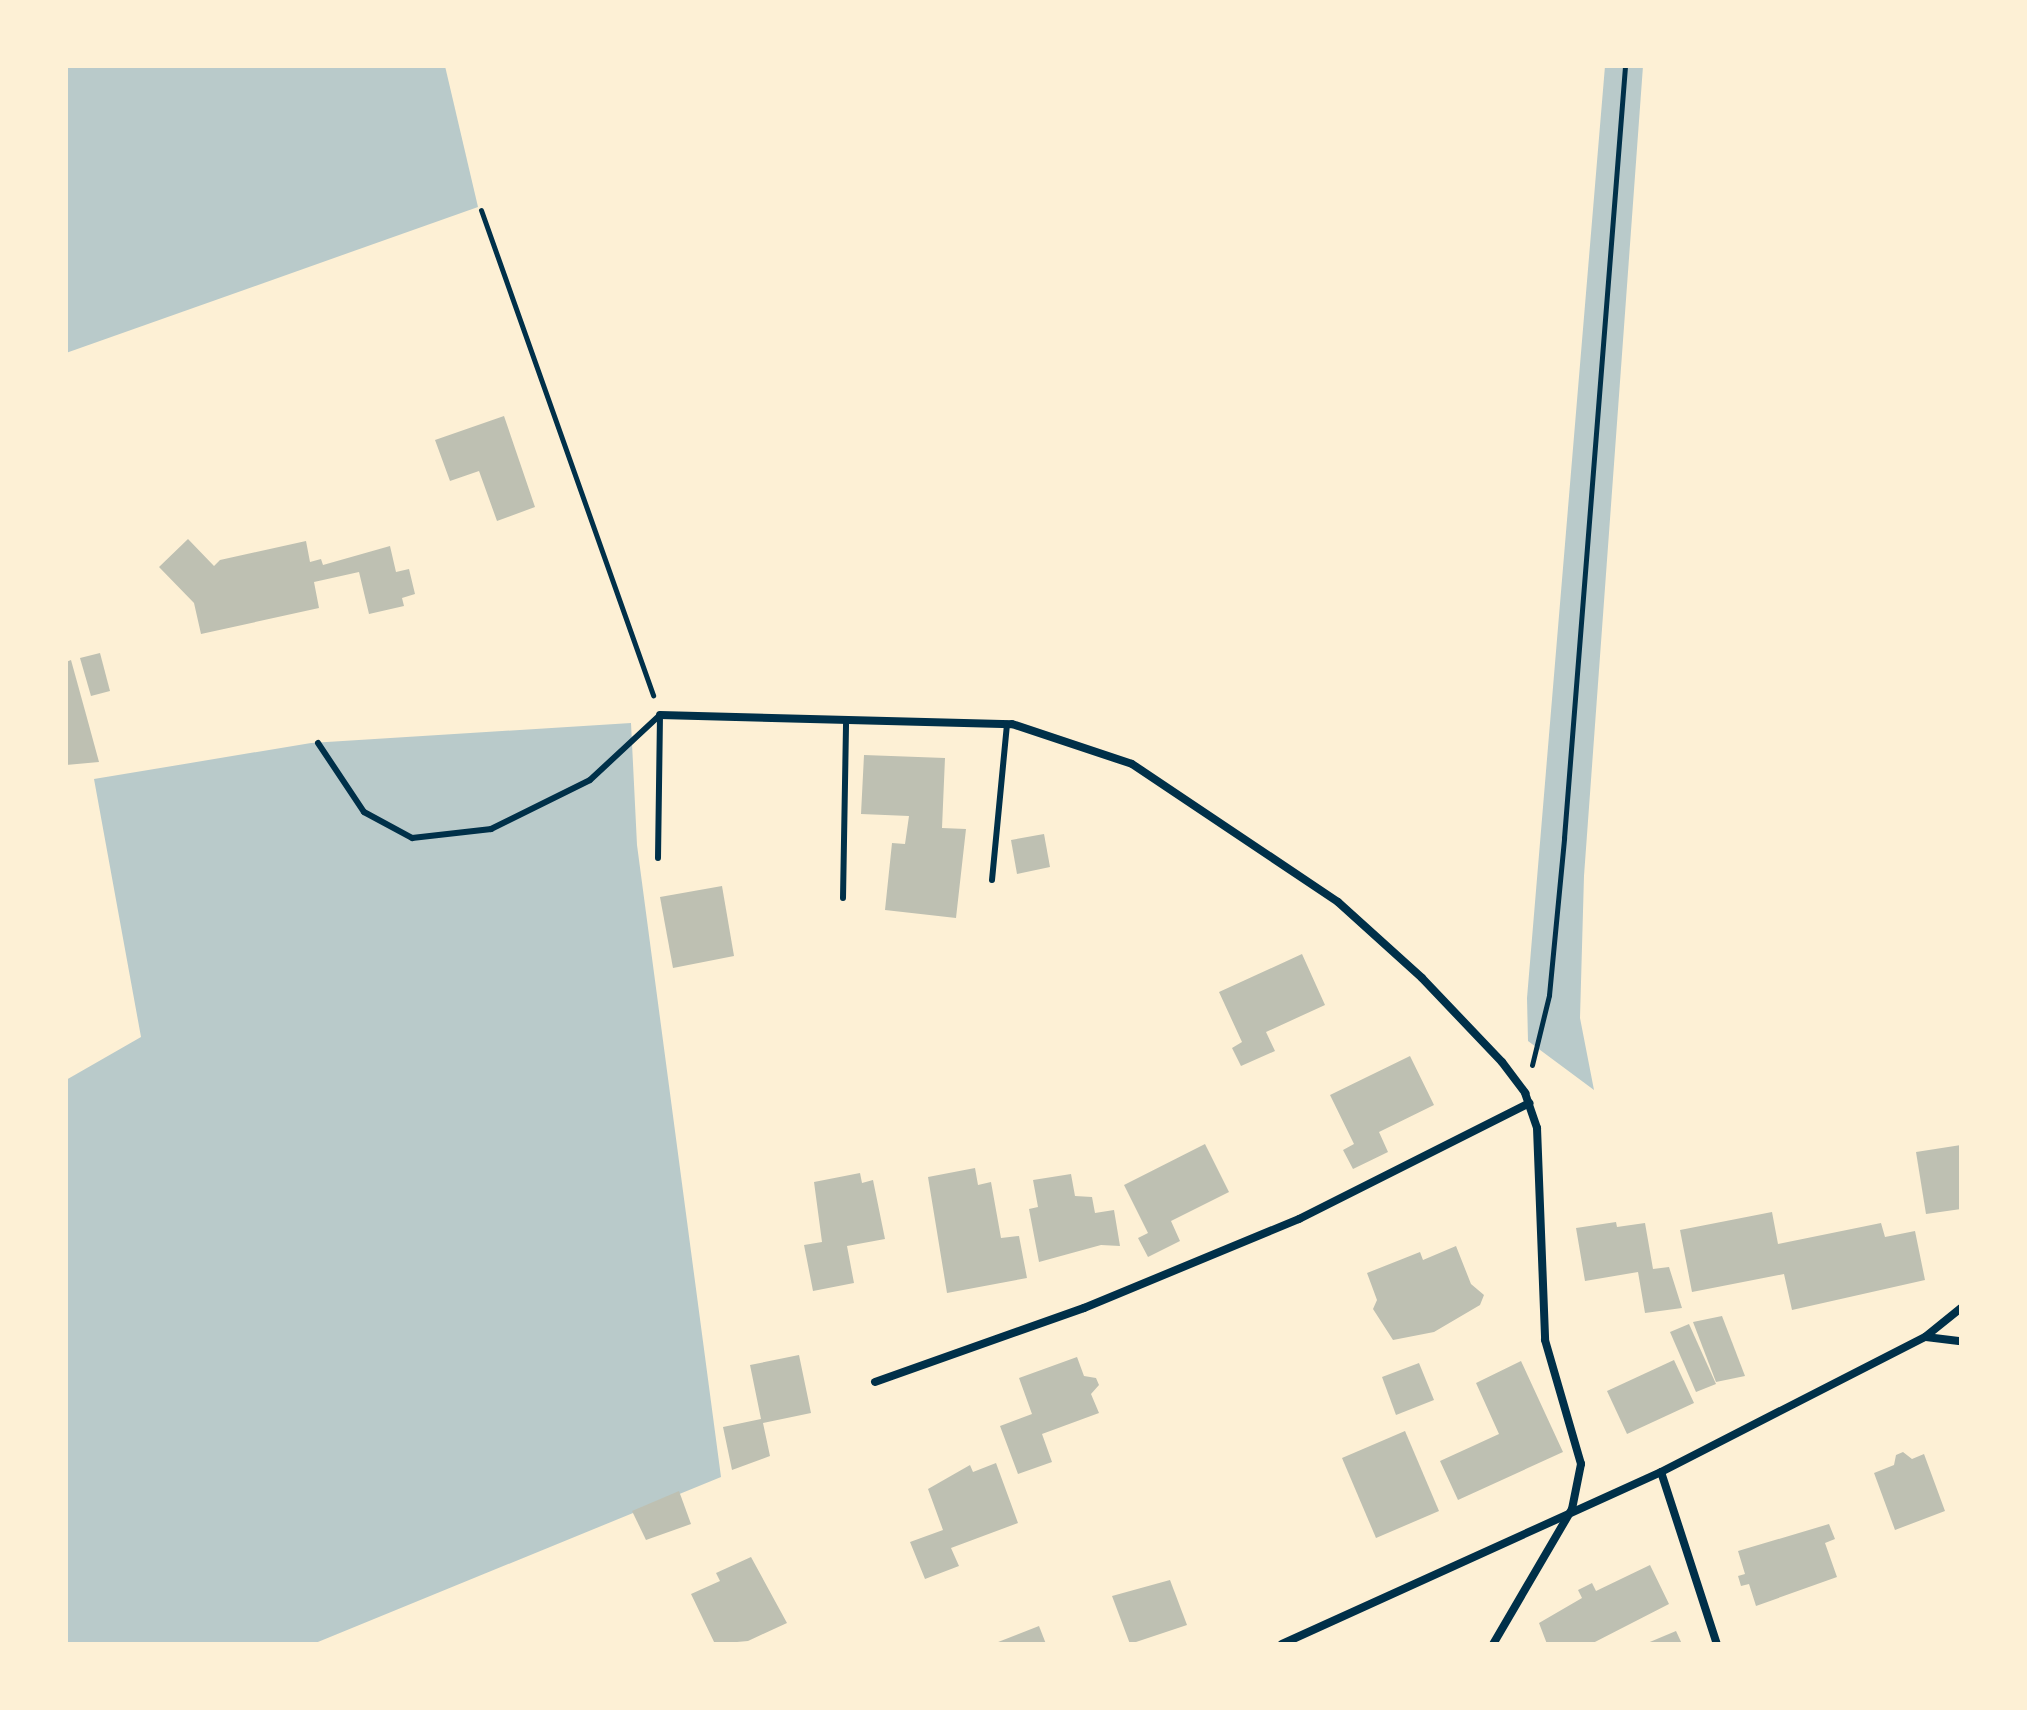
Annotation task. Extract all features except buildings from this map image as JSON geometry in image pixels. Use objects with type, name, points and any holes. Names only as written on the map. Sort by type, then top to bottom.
[{"type":"street","points":[[660,715],[1007,724],[1132,764],[1338,902],[1422,978],[1525,1093],[1530,1103],[1539,1162],[1545,1340],[1581,1464],[1572,1509],[1493,1644]]},
{"type":"street","points":[[875,1382],[1084,1308],[1299,1219],[1530,1103]]},
{"type":"street","points":[[1282,1644],[1572,1509],[1661,1472],[1925,1337],[1961,1308]]},
{"type":"street","points":[[1925,1337],[1961,1341]]},
{"type":"street","points":[[1661,1472],[1717,1644]]},
{"type":"lane","points":[[318,743],[364,812],[412,838],[491,829],[576,787],[660,715]]},
{"type":"lane","points":[[658,858],[660,715]]},
{"type":"lane","points":[[843,898],[846,719]]},
{"type":"lane","points":[[992,880],[1007,724]]},
{"type":"path","points":[[1525,1093],[1549,995],[1625,66]]},
{"type":"path","points":[[481,210],[660,715]]},
{"type":"shaded area","points":[[66,66],[445,66],[478,207],[66,353]]},
{"type":"shaded area","points":[[1605,66],[1643,66],[1584,876],[1580,1018],[1594,1090],[1528,1041],[1527,998]]},
{"type":"shaded area","points":[[631,723],[637,845],[721,1477],[313,1644],[66,1644],[66,1080],[141,1037],[94,779],[311,743]]}]
